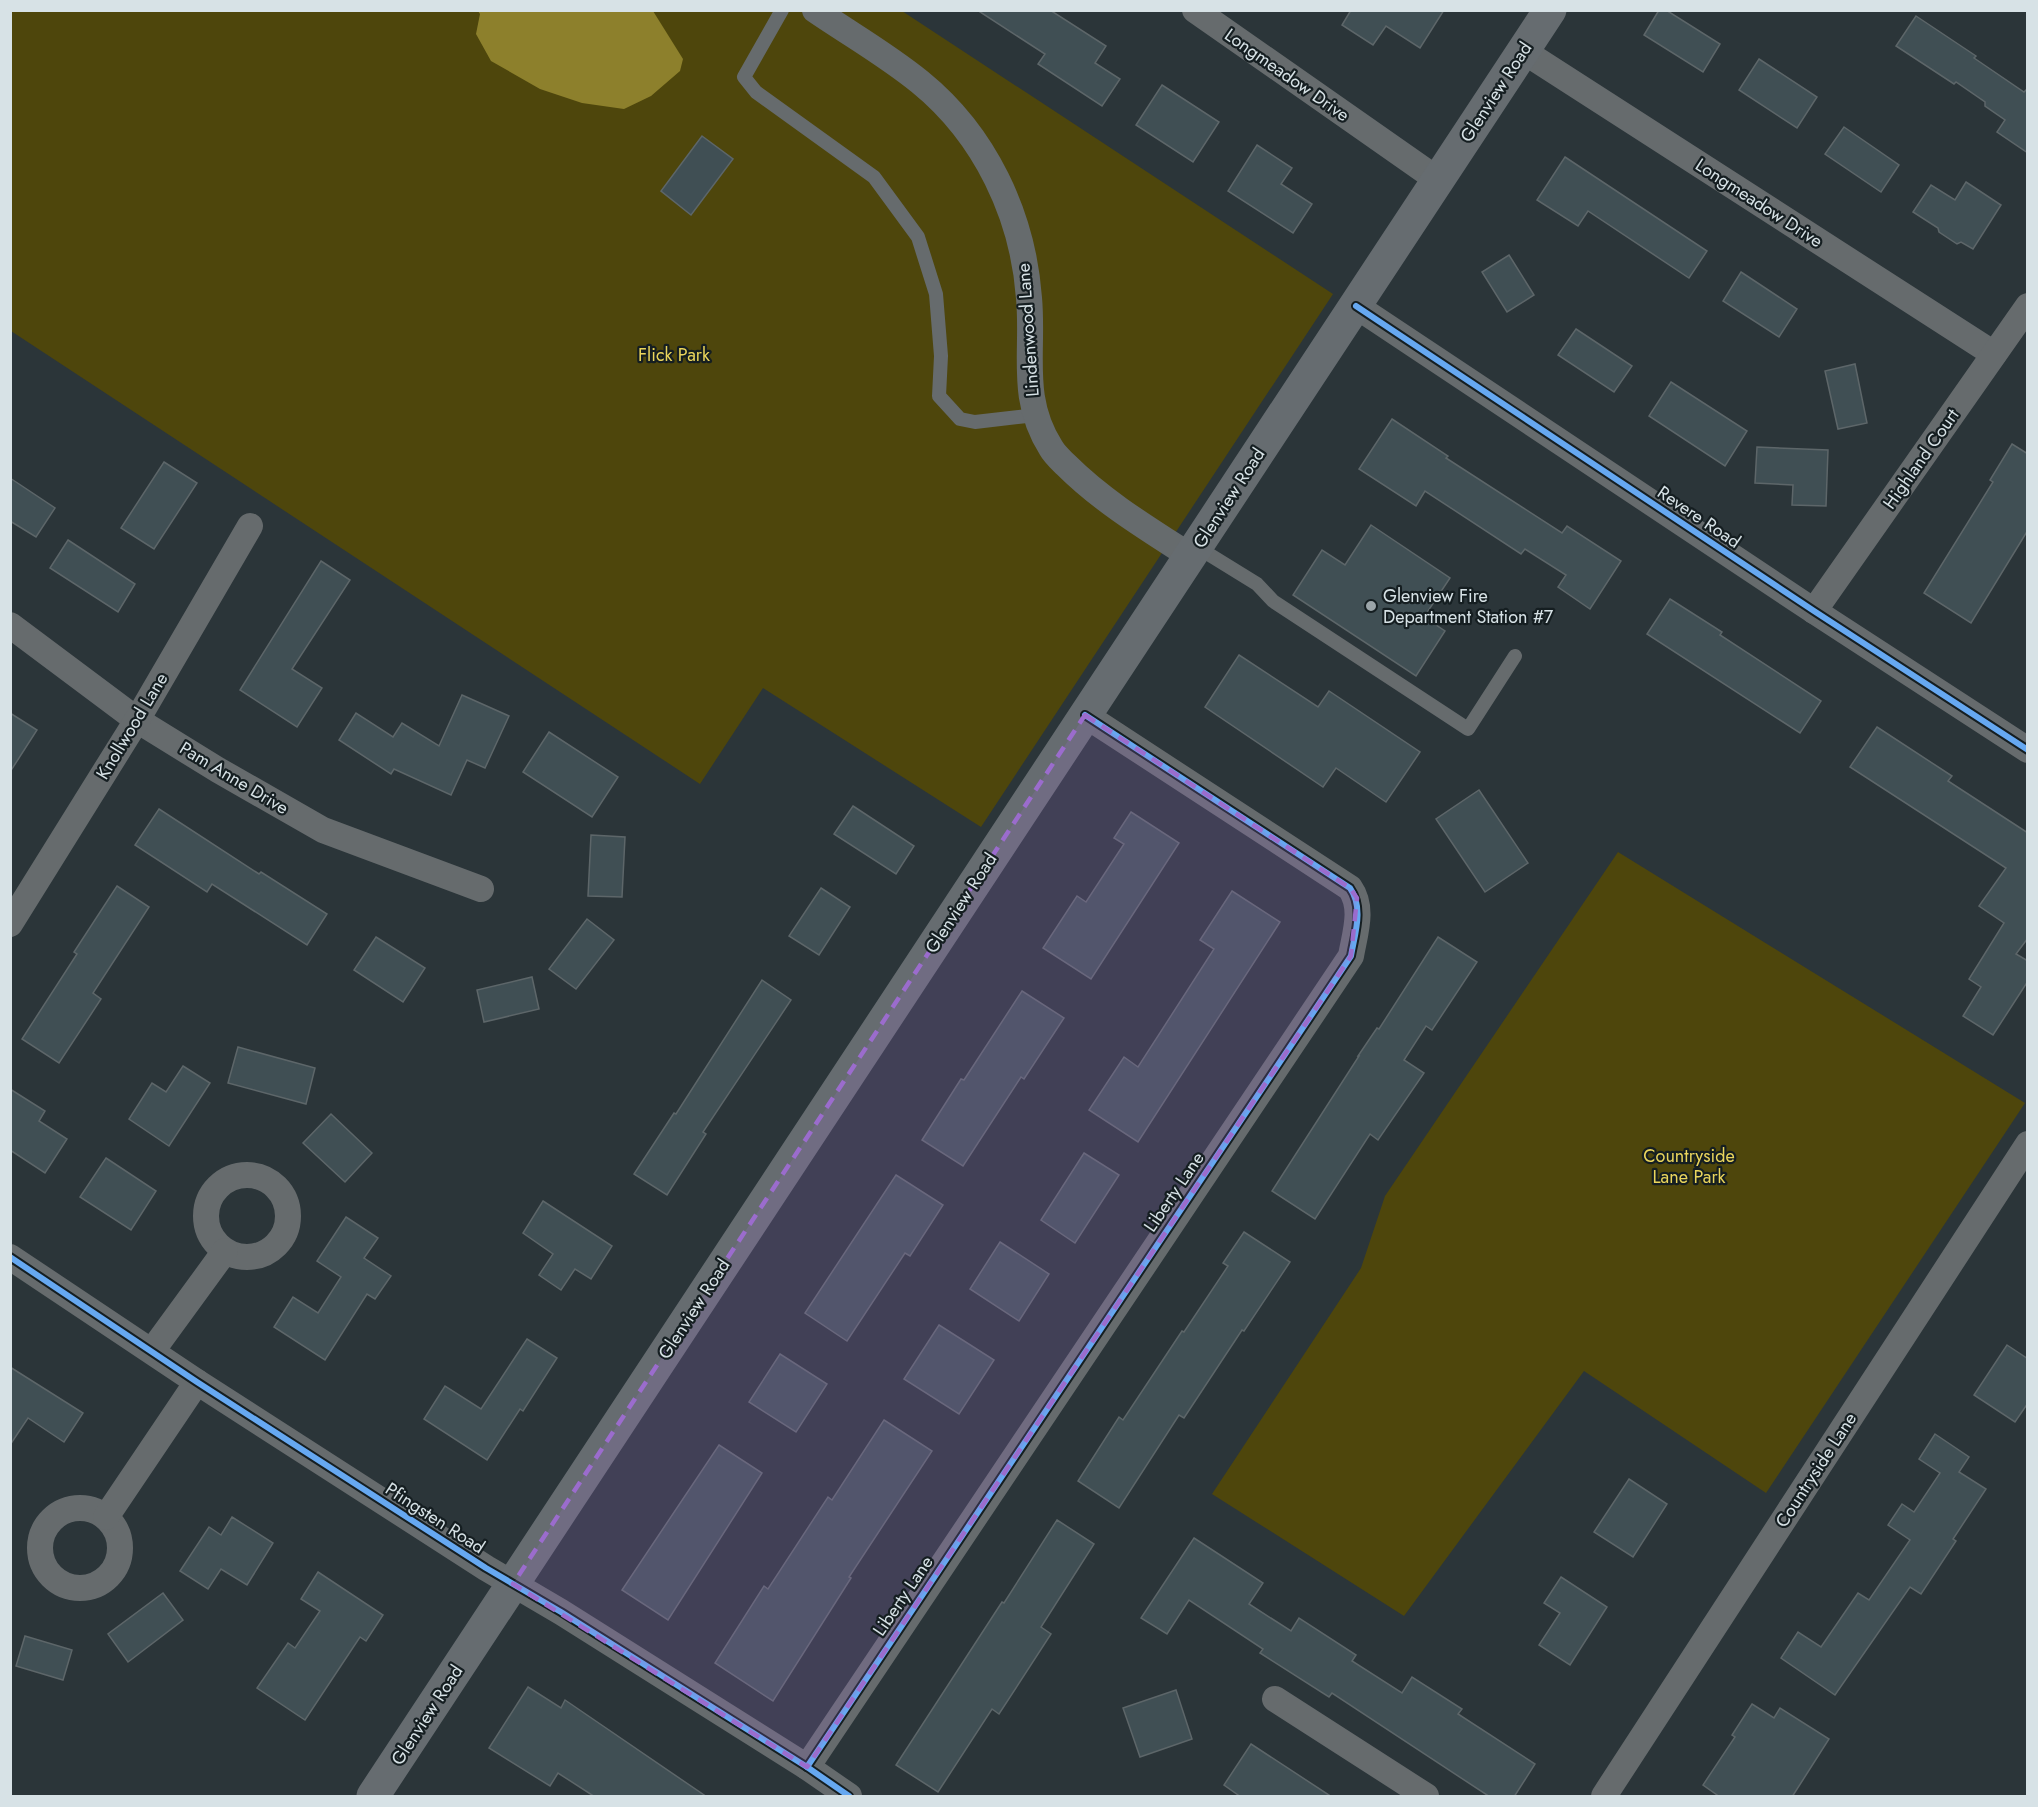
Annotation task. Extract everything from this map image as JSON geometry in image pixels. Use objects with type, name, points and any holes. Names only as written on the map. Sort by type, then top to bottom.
[{"type":"main road","name":"Glenview Road","points":[[373,1797],[1550,10]]},
{"type":"street","name":"Lindenwood Lane","points":[[815,10],[922,83],[954,113],[977,144],[997,178],[1017,226],[1023,255],[1029,299],[1029,380],[1036,415],[1052,450],[1099,494],[1193,551]]},
{"type":"street","name":"Longmeadow Drive","points":[[1195,10],[1438,180]]},
{"type":"street","name":"Longmeadow Drive","points":[[1523,51],[1994,354]]},
{"type":"street","name":"Revere Road","points":[[1356,306],[1814,611],[2028,750]]},
{"type":"street","name":"Highland Court","points":[[1814,611],[2028,306]]},
{"type":"street","name":"Knollwood Lane","points":[[10,924],[137,720],[250,526]]},
{"type":"street","name":"Pam Anne Drive","points":[[10,625],[137,720],[218,770],[323,830],[481,889]]},
{"type":"street","name":"Liberty Lane","points":[[807,1767],[1351,956],[1357,923],[1357,898],[1350,888],[1085,716]]},
{"type":"street","name":"Countryside Lane","points":[[1604,1797],[2028,1144]]},
{"type":"street","points":[[152,1351],[225,1251]]},
{"type":"street","name":"Pfingsten Road","points":[[10,1257],[197,1382],[466,1556],[561,1612],[807,1767],[849,1797]]},
{"type":"street","points":[[106,1517],[197,1382]]},
{"type":"street","points":[[1275,1699],[1425,1797]]},
{"type":"lane","points":[[782,10],[744,77],[756,93],[874,177],[918,237],[936,294],[941,356],[939,396],[960,419],[975,422],[1036,415]]},
{"type":"lane","points":[[1193,551],[1257,584],[1273,601],[1468,729],[1515,656]]},
{"type":"highlighted area","points":[[1085,715],[1350,888],[1357,898],[1351,956],[807,1767],[513,1584]]},
{"type":"green space","name":"Flick Park","points":[[10,11],[902,11],[1333,294],[981,827],[763,688],[700,784],[11,331]]},
{"type":"green space","name":"Countryside Lane Park","points":[[1618,852],[2025,1103],[1766,1493],[1584,1371],[1404,1616],[1212,1494],[1361,1268],[1385,1196]]},
{"type":"shaded area","points":[[478,11],[653,11],[683,59],[680,71],[651,96],[624,109],[582,103],[540,89],[491,61],[476,34],[480,14]]},
{"type":"building","points":[[977,10],[1050,10],[1106,46],[1095,63],[1120,79],[1102,106],[1038,64],[1045,54]]},
{"type":"building","points":[[1351,10],[1444,10],[1420,48],[1386,26],[1373,45],[1342,25]]},
{"type":"building","points":[[1659,10],[1666,10],[1720,44],[1703,72],[1644,35]]},
{"type":"building","points":[[1916,16],[1976,56],[1974,58],[2024,92],[2028,88],[2028,153],[1997,132],[2005,120],[1985,106],[1985,102],[1896,46]]},
{"type":"building","points":[[1759,59],[1817,97],[1797,128],[1739,90]]},
{"type":"building","points":[[1162,85],[1219,122],[1193,162],[1136,125]]},
{"type":"building","points":[[1844,127],[1899,165],[1881,192],[1825,154]]},
{"type":"building","points":[[702,136],[733,159],[691,215],[661,191]]},
{"type":"building","points":[[1257,145],[1292,168],[1281,184],[1312,204],[1293,233],[1228,191]]},
{"type":"building","points":[[1565,157],[1707,251],[1689,278],[1588,211],[1578,226],[1537,200]]},
{"type":"building","points":[[1966,182],[2001,205],[1973,249],[1961,242],[1957,244],[1913,212],[1931,185],[1955,200]]},
{"type":"building","points":[[1509,255],[1534,295],[1507,312],[1482,272]]},
{"type":"building","points":[[1741,272],[1797,309],[1779,337],[1723,301]]},
{"type":"building","points":[[1576,329],[1632,366],[1614,392],[1558,355]]},
{"type":"building","points":[[1855,364],[1867,423],[1838,429],[1825,371]]},
{"type":"building","points":[[1671,382],[1747,431],[1725,466],[1649,416]]},
{"type":"building","points":[[1392,419],[1448,456],[1446,458],[1562,533],[1567,526],[1621,561],[1590,609],[1558,587],[1566,575],[1525,549],[1521,554],[1425,491],[1416,506],[1359,469]]},
{"type":"building","points":[[2012,444],[2028,454],[2028,530],[1971,623],[1924,593],[1993,482],[1990,480]]},
{"type":"building","points":[[1757,447],[1828,450],[1826,506],[1792,505],[1793,485],[1755,483]]},
{"type":"building","points":[[164,462],[197,483],[154,549],[121,528]]},
{"type":"building","points":[[10,478],[55,508],[36,537],[10,521]]},
{"type":"building","name":"Glenview Fire Department Station #7","points":[[1371,525],[1450,578],[1424,617],[1445,631],[1416,676],[1293,595],[1322,550],[1345,565]]},
{"type":"building","points":[[68,540],[135,584],[118,612],[50,568]]},
{"type":"building","points":[[321,561],[350,580],[292,669],[322,688],[297,727],[240,690]]},
{"type":"building","points":[[1670,599],[1722,632],[1720,635],[1821,701],[1800,733],[1647,634]]},
{"type":"building","points":[[1239,655],[1318,707],[1329,691],[1420,752],[1386,802],[1336,768],[1323,787],[1205,707]]},
{"type":"building","points":[[462,695],[509,716],[485,768],[467,760],[451,795],[394,769],[391,774],[339,740],[356,713],[393,737],[402,723],[439,746]]},
{"type":"building","points":[[10,713],[37,730],[10,772]]},
{"type":"building","points":[[1877,727],[1952,776],[1948,781],[2028,833],[2028,938],[2016,954],[2028,961],[2028,981],[1993,1035],[1963,1016],[1981,987],[1969,979],[2004,923],[1979,906],[2006,868],[1850,767]]},
{"type":"building","points":[[549,732],[618,777],[592,817],[523,772]]},
{"type":"building","points":[[1479,790],[1528,863],[1485,892],[1436,819]]},
{"type":"building","points":[[853,806],[914,846],[896,874],[834,834]]},
{"type":"building","points":[[159,809],[259,874],[261,872],[327,914],[307,945],[212,884],[207,892],[135,845]]},
{"type":"building","points":[[1131,812],[1179,843],[1091,979],[1043,948],[1077,896],[1086,902],[1124,844],[1114,838]]},
{"type":"building","points":[[591,835],[625,837],[622,897],[588,896]]},
{"type":"building","points":[[117,886],[149,907],[93,993],[101,999],[59,1063],[22,1039],[77,954],[74,952]]},
{"type":"building","points":[[821,888],[850,907],[819,955],[789,936]]},
{"type":"building","points":[[1232,891],[1280,922],[1138,1142],[1089,1110],[1124,1057],[1138,1067],[1214,949],[1200,940]]},
{"type":"building","points":[[587,919],[614,940],[576,989],[549,969]]},
{"type":"building","points":[[376,937],[425,968],[403,1002],[354,970]]},
{"type":"building","points":[[1438,937],[1477,962],[1432,1030],[1426,1026],[1404,1060],[1424,1073],[1378,1140],[1370,1134],[1315,1219],[1272,1191],[1358,1056],[1377,1028],[1379,1029]]},
{"type":"building","points":[[532,977],[539,1009],[484,1022],[477,990]]},
{"type":"building","points":[[762,980],[791,1000],[703,1132],[706,1134],[667,1195],[634,1174],[674,1113],[676,1114]]},
{"type":"building","points":[[1022,991],[1064,1018],[1024,1079],[1021,1077],[963,1166],[922,1140]]},
{"type":"building","points":[[238,1047],[315,1068],[306,1104],[228,1083]]},
{"type":"building","points":[[183,1066],[210,1083],[169,1146],[129,1119],[152,1083],[166,1092]]},
{"type":"building","points":[[10,1089],[45,1111],[39,1121],[67,1139],[45,1173],[10,1150]]},
{"type":"building","points":[[331,1114],[372,1153],[345,1182],[303,1143]]},
{"type":"building","points":[[1084,1153],[1119,1175],[1075,1243],[1041,1220]]},
{"type":"building","points":[[106,1158],[156,1191],[131,1230],[80,1197]]},
{"type":"building","points":[[896,1175],[943,1205],[910,1256],[905,1253],[847,1341],[805,1313]]},
{"type":"building","points":[[543,1201],[612,1246],[591,1279],[575,1269],[561,1290],[539,1275],[553,1254],[523,1233]]},
{"type":"building","points":[[346,1217],[378,1238],[364,1258],[391,1276],[375,1299],[367,1294],[325,1360],[274,1327],[293,1297],[318,1313],[341,1277],[317,1261]]},
{"type":"building","points":[[1244,1232],[1290,1262],[1184,1418],[1179,1415],[1119,1508],[1078,1481],[1119,1417],[1123,1420],[1228,1266],[1223,1263]]},
{"type":"building","points":[[1000,1242],[1049,1274],[1019,1321],[970,1289]]},
{"type":"building","points":[[939,1325],[994,1360],[959,1414],[904,1379]]},
{"type":"building","points":[[527,1339],[557,1358],[523,1411],[520,1409],[487,1460],[424,1419],[445,1386],[481,1409]]},
{"type":"building","points":[[2007,1345],[2028,1359],[2028,1403],[2015,1422],[1974,1395]]},
{"type":"building","points":[[780,1354],[827,1384],[796,1432],[749,1402]]},
{"type":"building","points":[[10,1367],[83,1413],[64,1442],[28,1418],[10,1445]]},
{"type":"building","points":[[884,1420],[932,1451],[849,1577],[851,1578],[773,1701],[715,1663],[764,1586],[768,1589],[828,1497],[832,1500]]},
{"type":"building","points":[[1935,1434],[1969,1457],[1959,1472],[1986,1489],[1953,1539],[1956,1541],[1921,1594],[1910,1587],[1835,1695],[1781,1658],[1798,1632],[1821,1647],[1858,1593],[1869,1600],[1910,1540],[1888,1525],[1902,1504],[1914,1512],[1940,1473],[1919,1459]]},
{"type":"building","points":[[719,1445],[762,1473],[668,1620],[622,1590]]},
{"type":"building","points":[[1629,1479],[1667,1504],[1633,1557],[1594,1532]]},
{"type":"building","points":[[232,1517],[273,1543],[247,1585],[221,1569],[208,1589],[180,1571],[209,1527],[221,1535]]},
{"type":"building","points":[[1057,1520],[1094,1544],[1041,1627],[1051,1634],[999,1714],[992,1709],[938,1792],[896,1765]]},
{"type":"building","points":[[1194,1538],[1263,1583],[1249,1604],[1291,1631],[1299,1618],[1356,1655],[1352,1661],[1402,1693],[1412,1677],[1462,1709],[1458,1714],[1535,1764],[1514,1797],[1490,1797],[1332,1693],[1329,1697],[1260,1653],[1263,1649],[1189,1600],[1167,1634],[1141,1618]]},
{"type":"building","points":[[318,1572],[383,1615],[366,1641],[360,1637],[305,1720],[257,1688],[288,1643],[295,1648],[320,1611],[301,1599]]},
{"type":"building","points":[[1561,1577],[1607,1607],[1570,1665],[1539,1645],[1560,1613],[1544,1603]]},
{"type":"building","points":[[163,1593],[183,1620],[128,1662],[108,1634]]},
{"type":"building","points":[[25,1636],[72,1650],[63,1680],[16,1666]]},
{"type":"building","points":[[528,1687],[561,1708],[565,1700],[707,1797],[595,1797],[558,1773],[550,1786],[489,1748]]},
{"type":"building","points":[[1176,1690],[1192,1739],[1140,1757],[1123,1708]]},
{"type":"building","points":[[1752,1704],[1774,1718],[1780,1708],[1829,1739],[1792,1797],[1720,1797],[1703,1785],[1735,1737],[1732,1735]]},
{"type":"building","points":[[1251,1744],[1332,1797],[1241,1797],[1224,1785]]},
{"type":"cycle path","points":[[1356,306],[1814,611],[2028,750]]},
{"type":"cycle path","points":[[807,1767],[1351,956],[1358,912],[1350,888],[1085,715]]},
{"type":"cycle path","points":[[10,1257],[197,1382],[486,1568],[561,1612],[807,1767],[849,1796]]},
{"type":"place","name":"Glenview Fire Department Station #7","points":[[1371,606]]}]
